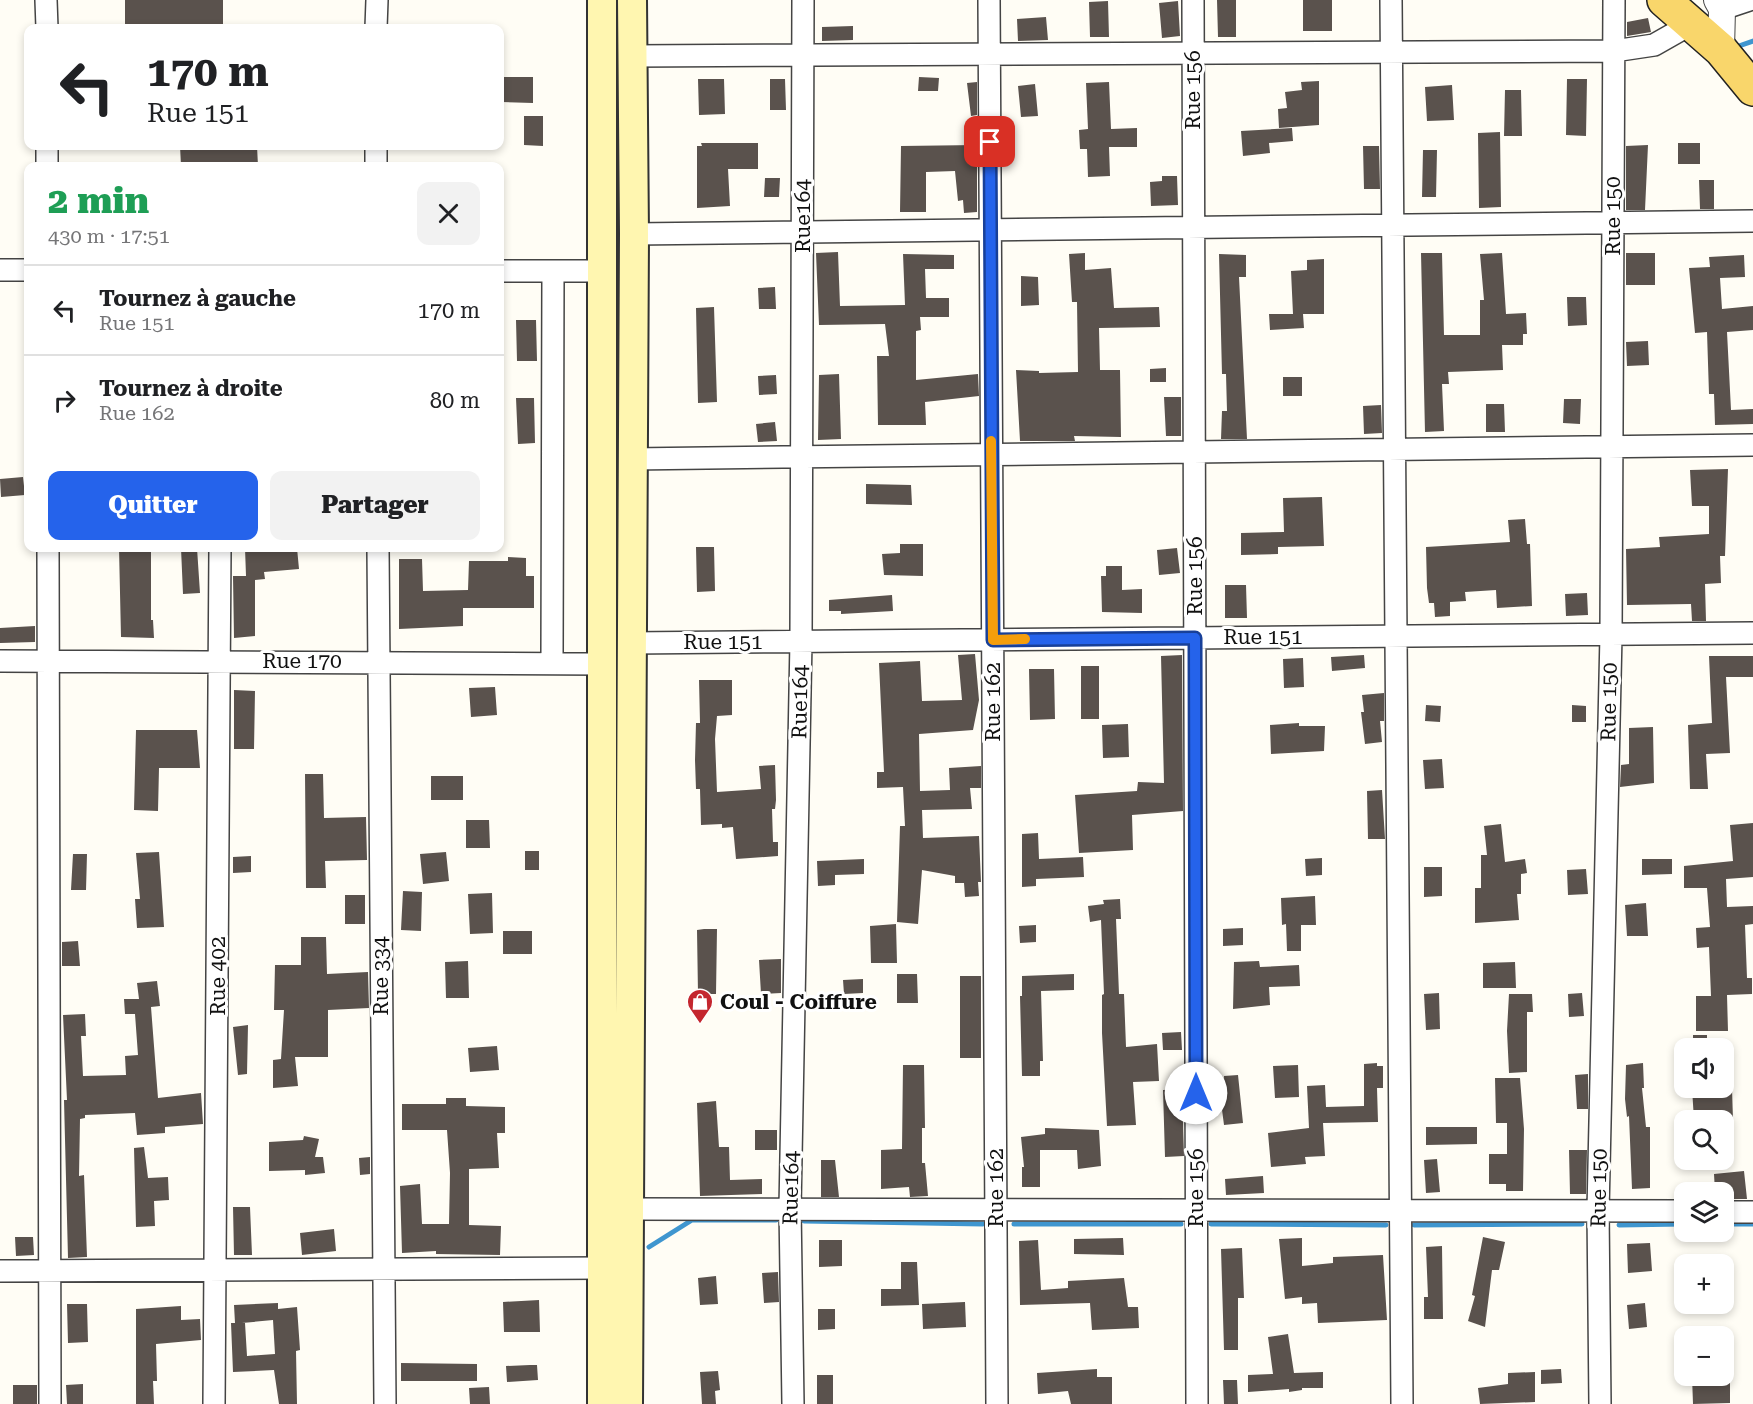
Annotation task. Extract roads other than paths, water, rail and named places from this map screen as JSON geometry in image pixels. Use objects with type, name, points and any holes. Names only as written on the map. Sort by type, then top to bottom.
[{"type":"main road","points":[[602,0],[604,271],[602,1404]]},
{"type":"main road","points":[[628,1404],[630,643],[634,234],[632,0]]},
{"type":"main road","points":[[1664,0],[1742,70]]},
{"type":"street","points":[[46,0],[46,24]]},
{"type":"street","points":[[376,0],[376,24]]},
{"type":"street","name":"Rue164","points":[[793,1404],[790,1208],[801,641],[803,0]]},
{"type":"street","name":"Rue 162","points":[[989,0],[997,1404]]},
{"type":"street","name":"Rue 156","points":[[1193,0],[1197,1404]]},
{"type":"street","points":[[1391,0],[1402,1404]]},
{"type":"street","name":"Rue 150","points":[[1600,1404],[1598,1211],[1611,634],[1614,0]]},
{"type":"street","points":[[1742,70],[1720,4],[1749,0]]},
{"type":"street","points":[[632,56],[1614,51],[1654,45],[1691,24]]},
{"type":"street","points":[[634,234],[1753,221]]},
{"type":"street","points":[[0,270],[24,270]]},
{"type":"street","points":[[504,271],[604,271]]},
{"type":"street","points":[[552,661],[553,271]]},
{"type":"street","points":[[631,459],[1753,444]]},
{"type":"street","points":[[48,552],[50,1404]]},
{"type":"street","name":"Rue 402","points":[[214,1404],[220,552]]},
{"type":"street","name":"Rue 334","points":[[378,552],[385,1404]]},
{"type":"street","name":"Rue 151","points":[[630,643],[1753,633]]},
{"type":"street","name":"Rue 170","points":[[0,661],[552,661],[604,664]]},
{"type":"street","points":[[628,1209],[790,1208],[1196,1212],[1674,1211]]},
{"type":"street","points":[[1734,1212],[1753,1212]]},
{"type":"street","points":[[0,1270],[602,1268]]},
{"type":"waterway","points":[[1736,47],[1753,41]]},
{"type":"waterway","points":[[649,1247],[692,1220],[776,1220]]},
{"type":"waterway","points":[[804,1221],[983,1224]]},
{"type":"waterway","points":[[1014,1224],[1181,1224]]},
{"type":"waterway","points":[[1211,1224],[1386,1225]]},
{"type":"waterway","points":[[1414,1225],[1582,1224]]},
{"type":"waterway","points":[[1619,1225],[1674,1224]]},
{"type":"waterway","points":[[1734,1224],[1753,1224]]},
{"type":"place","name":"Coul - Coiffure","points":[[700,1025]]}]
